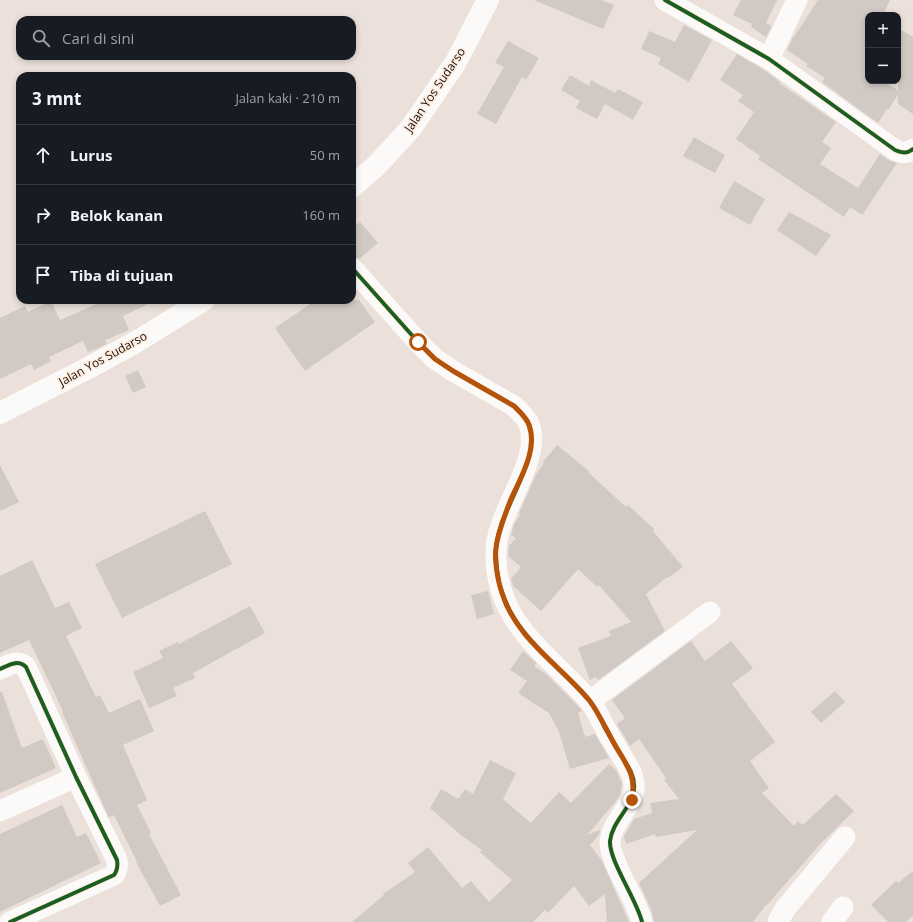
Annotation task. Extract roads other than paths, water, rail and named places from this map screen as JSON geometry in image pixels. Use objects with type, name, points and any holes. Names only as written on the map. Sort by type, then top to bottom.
[{"type":"highway","name":"Jalan Yos Sudarso","points":[[356,183],[377,165],[411,128],[456,62],[488,0]]},
{"type":"highway","name":"Jalan Yos Sudarso","points":[[0,413],[136,342],[198,304]]},
{"type":"street","points":[[665,0],[769,59],[896,150],[901,153],[906,153],[913,149]]},
{"type":"street","points":[[769,59],[797,0]]},
{"type":"street","points":[[356,272],[435,359],[514,406],[529,424],[531,434],[529,459],[508,507],[496,550],[501,593],[510,612],[524,634],[590,700],[631,772],[634,786],[632,800],[618,821],[612,833],[610,842],[614,858],[642,922]]},
{"type":"street","points":[[590,700],[710,612]]},
{"type":"street","points":[[0,669],[15,663],[19,663],[26,667],[76,777],[117,860],[116,872],[114,875],[10,922]]},
{"type":"street","points":[[0,811],[76,777]]},
{"type":"street","points":[[778,922],[785,909],[845,837]]}]
